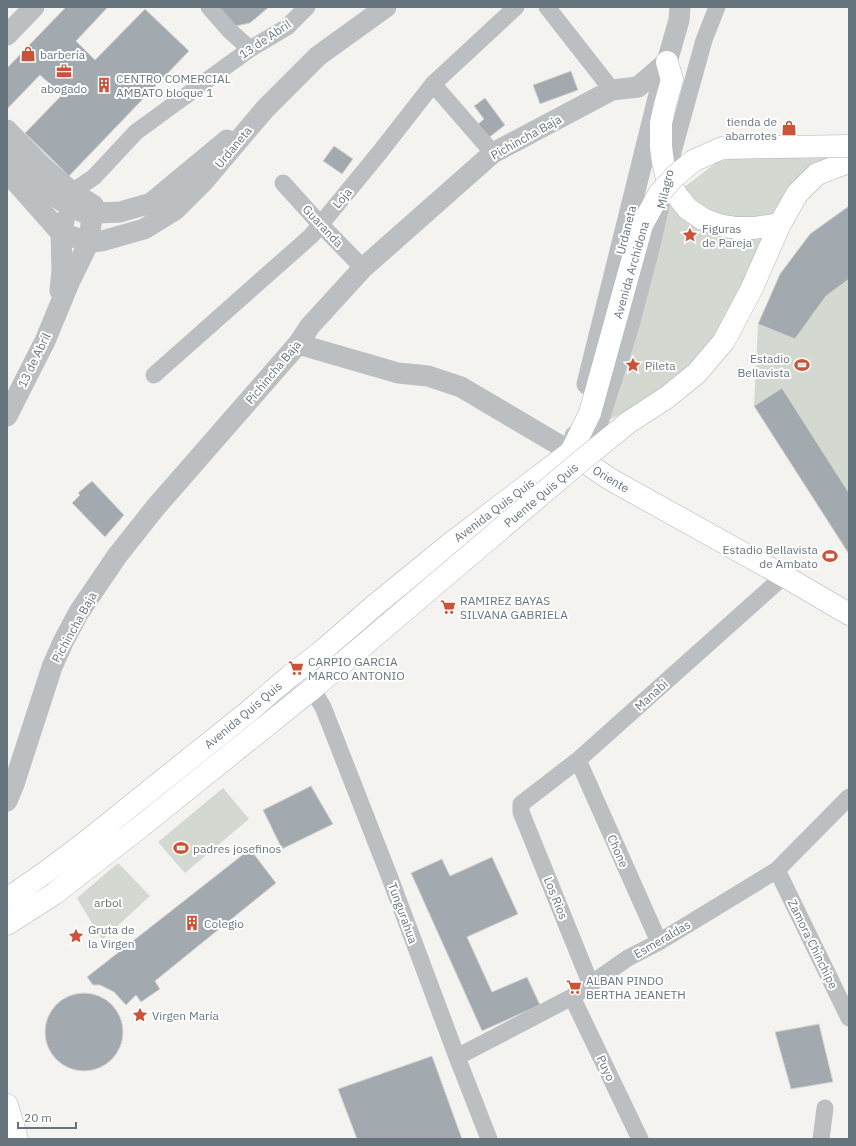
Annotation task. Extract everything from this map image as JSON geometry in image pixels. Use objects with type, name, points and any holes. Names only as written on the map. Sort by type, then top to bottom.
[{"type":"main road","points":[[667,62],[672,80],[661,123],[662,162],[667,179],[679,198],[688,209],[719,225],[736,228],[754,228],[780,224]]},
{"type":"main road","name":"Avenida Archidona","points":[[579,458],[590,412],[642,225],[659,194],[674,176],[693,161],[722,148],[849,146]]},
{"type":"main road","name":"Puente Quis Quis","points":[[312,689],[576,465],[629,422],[666,398],[698,373],[724,341],[752,288],[780,224],[798,194],[817,174],[846,163],[849,164]]},
{"type":"main road","name":"Oriente","points":[[579,458],[608,478],[849,614]]},
{"type":"main road","name":"Avenida Quis Quis","points":[[7,899],[82,845],[248,712],[450,544],[579,458]]},
{"type":"main road","name":"Avenida Quis Quis","points":[[7,924],[60,890],[312,689]]},
{"type":"main road","points":[[7,1105],[17,1139]]},
{"type":"street","points":[[7,35],[34,7]]},
{"type":"street","points":[[209,7],[229,30],[250,49]]},
{"type":"street","name":"13 de Abril","points":[[60,304],[62,233],[72,192],[94,177],[136,132],[250,49],[288,27],[307,7]]},
{"type":"street","name":"Urdaneta","points":[[62,233],[89,242],[102,242],[144,229],[175,210],[204,181],[265,109],[318,56],[386,7]]},
{"type":"street","name":"Loja","points":[[154,375],[311,236],[380,152],[433,84],[516,7]]},
{"type":"street","points":[[547,7],[612,90]]},
{"type":"street","name":"Urdaneta","points":[[579,458],[667,62],[679,20],[680,7]]},
{"type":"street","name":"Milagro","points":[[579,458],[630,329],[652,245],[667,179],[704,40],[717,7]]},
{"type":"street","name":"Pichincha Baja","points":[[7,801],[14,784],[52,667],[79,612],[117,556],[155,508],[298,344],[310,326],[363,268],[493,153],[612,90],[638,87],[667,62]]},
{"type":"street","points":[[433,84],[493,153]]},
{"type":"street","points":[[7,152],[32,181],[71,207],[82,212],[96,209],[120,212],[151,203],[265,109]]},
{"type":"street","points":[[7,130],[43,167],[72,192],[96,209]]},
{"type":"street","points":[[7,172],[62,233]]},
{"type":"street","name":"13 de Abril","points":[[7,416],[45,341],[68,283],[89,242],[96,209],[94,177]]},
{"type":"street","name":"Guaranda","points":[[283,183],[363,268]]},
{"type":"street","name":"Oriente","points":[[298,344],[398,373],[428,376],[461,387],[579,458]]},
{"type":"street","name":"Manabi","points":[[520,812],[521,804],[578,760],[784,576]]},
{"type":"street","name":"Tungurahua","points":[[312,689],[326,714],[489,1139]]},
{"type":"street","name":"Chone","points":[[578,760],[659,942]]},
{"type":"street","name":"Esmeraldas","points":[[457,1057],[572,997],[628,958],[659,942],[777,870],[849,797]]},
{"type":"street","name":"Los Rios","points":[[520,812],[591,984]]},
{"type":"street","name":"Zamora Chinchipe","points":[[777,870],[849,1018]]},
{"type":"street","name":"Puyo","points":[[572,997],[640,1139]]},
{"type":"street","points":[[821,1139],[825,1108]]},
{"type":"green space","points":[[757,152],[849,155],[793,184],[721,335],[661,392],[593,429],[666,201],[717,162]]},
{"type":"green space","name":"Estadio Bellavista","points":[[849,206],[849,554],[754,406],[758,324],[780,274],[810,234]]},
{"type":"green space","points":[[223,788],[249,819],[185,873],[158,842]]},
{"type":"green space","name":"arbol","points":[[118,863],[150,896],[102,940],[77,898]]},
{"type":"building","name":"CENTRO COMERCIAL AMBATO bloque 1","points":[[66,7],[108,7],[76,41],[95,60],[145,9],[189,51],[69,176],[25,133],[62,95],[40,75],[7,109],[7,68]]},
{"type":"building","points":[[205,7],[269,7],[250,23],[236,26]]},
{"type":"building","points":[[571,71],[578,90],[540,104],[533,85]]},
{"type":"building","points":[[485,98],[505,125],[487,139],[477,125],[484,119],[474,106]]},
{"type":"building","points":[[334,146],[353,159],[342,174],[323,161]]},
{"type":"building","points":[[849,206],[849,279],[826,296],[795,339],[758,324],[780,274],[810,234]]},
{"type":"building","points":[[782,388],[849,493],[849,554],[754,406]]},
{"type":"building","points":[[92,481],[124,515],[105,537],[72,503],[80,495],[78,493]]},
{"type":"building","points":[[311,786],[333,824],[282,849],[263,810]]},
{"type":"building","name":"Colegio","points":[[250,849],[276,883],[155,981],[160,989],[141,1002],[136,995],[126,1005],[114,992],[100,985],[93,985],[87,977]]},
{"type":"building","points":[[492,857],[518,914],[467,937],[492,992],[527,977],[540,1005],[482,1031],[411,873],[442,859],[450,876]]},
{"type":"building","points":[[76,993],[92,993],[106,999],[117,1010],[123,1024],[123,1040],[117,1054],[106,1065],[92,1071],[76,1071],[62,1065],[51,1054],[45,1040],[45,1024],[51,1010],[62,999]]},
{"type":"building","points":[[819,1024],[833,1082],[791,1089],[775,1032]]},
{"type":"building","points":[[432,1056],[462,1139],[357,1139],[338,1089]]},
{"type":"place","name":"barbería","points":[[28,54]]},
{"type":"place","name":"abogado","points":[[64,71]]},
{"type":"place","name":"CENTRO COMERCIAL AMBATO bloque 1","points":[[104,85]]},
{"type":"place","name":"tienda de abarrotes","points":[[789,128]]},
{"type":"place","name":"Figuras de Pareja","points":[[690,235]]},
{"type":"place","name":"Pileta","points":[[633,365]]},
{"type":"place","name":"Estadio Bellavista","points":[[802,365]]},
{"type":"place","name":"Estadio Bellavista de Ambato","points":[[830,556]]},
{"type":"place","name":"RAMIREZ BAYAS SILVANA GABRIELA","points":[[448,607]]},
{"type":"place","name":"CARPIO GARCIA MARCO ANTONIO","points":[[296,668]]},
{"type":"place","name":"padres josefinos","points":[[181,848]]},
{"type":"place","name":"Colegio","points":[[192,923]]},
{"type":"place","name":"Gruta de la Virgen","points":[[76,936]]},
{"type":"place","name":"ALBAN PINDO BERTHA JEANETH","points":[[574,987]]},
{"type":"place","name":"Virgen María","points":[[140,1015]]}]
